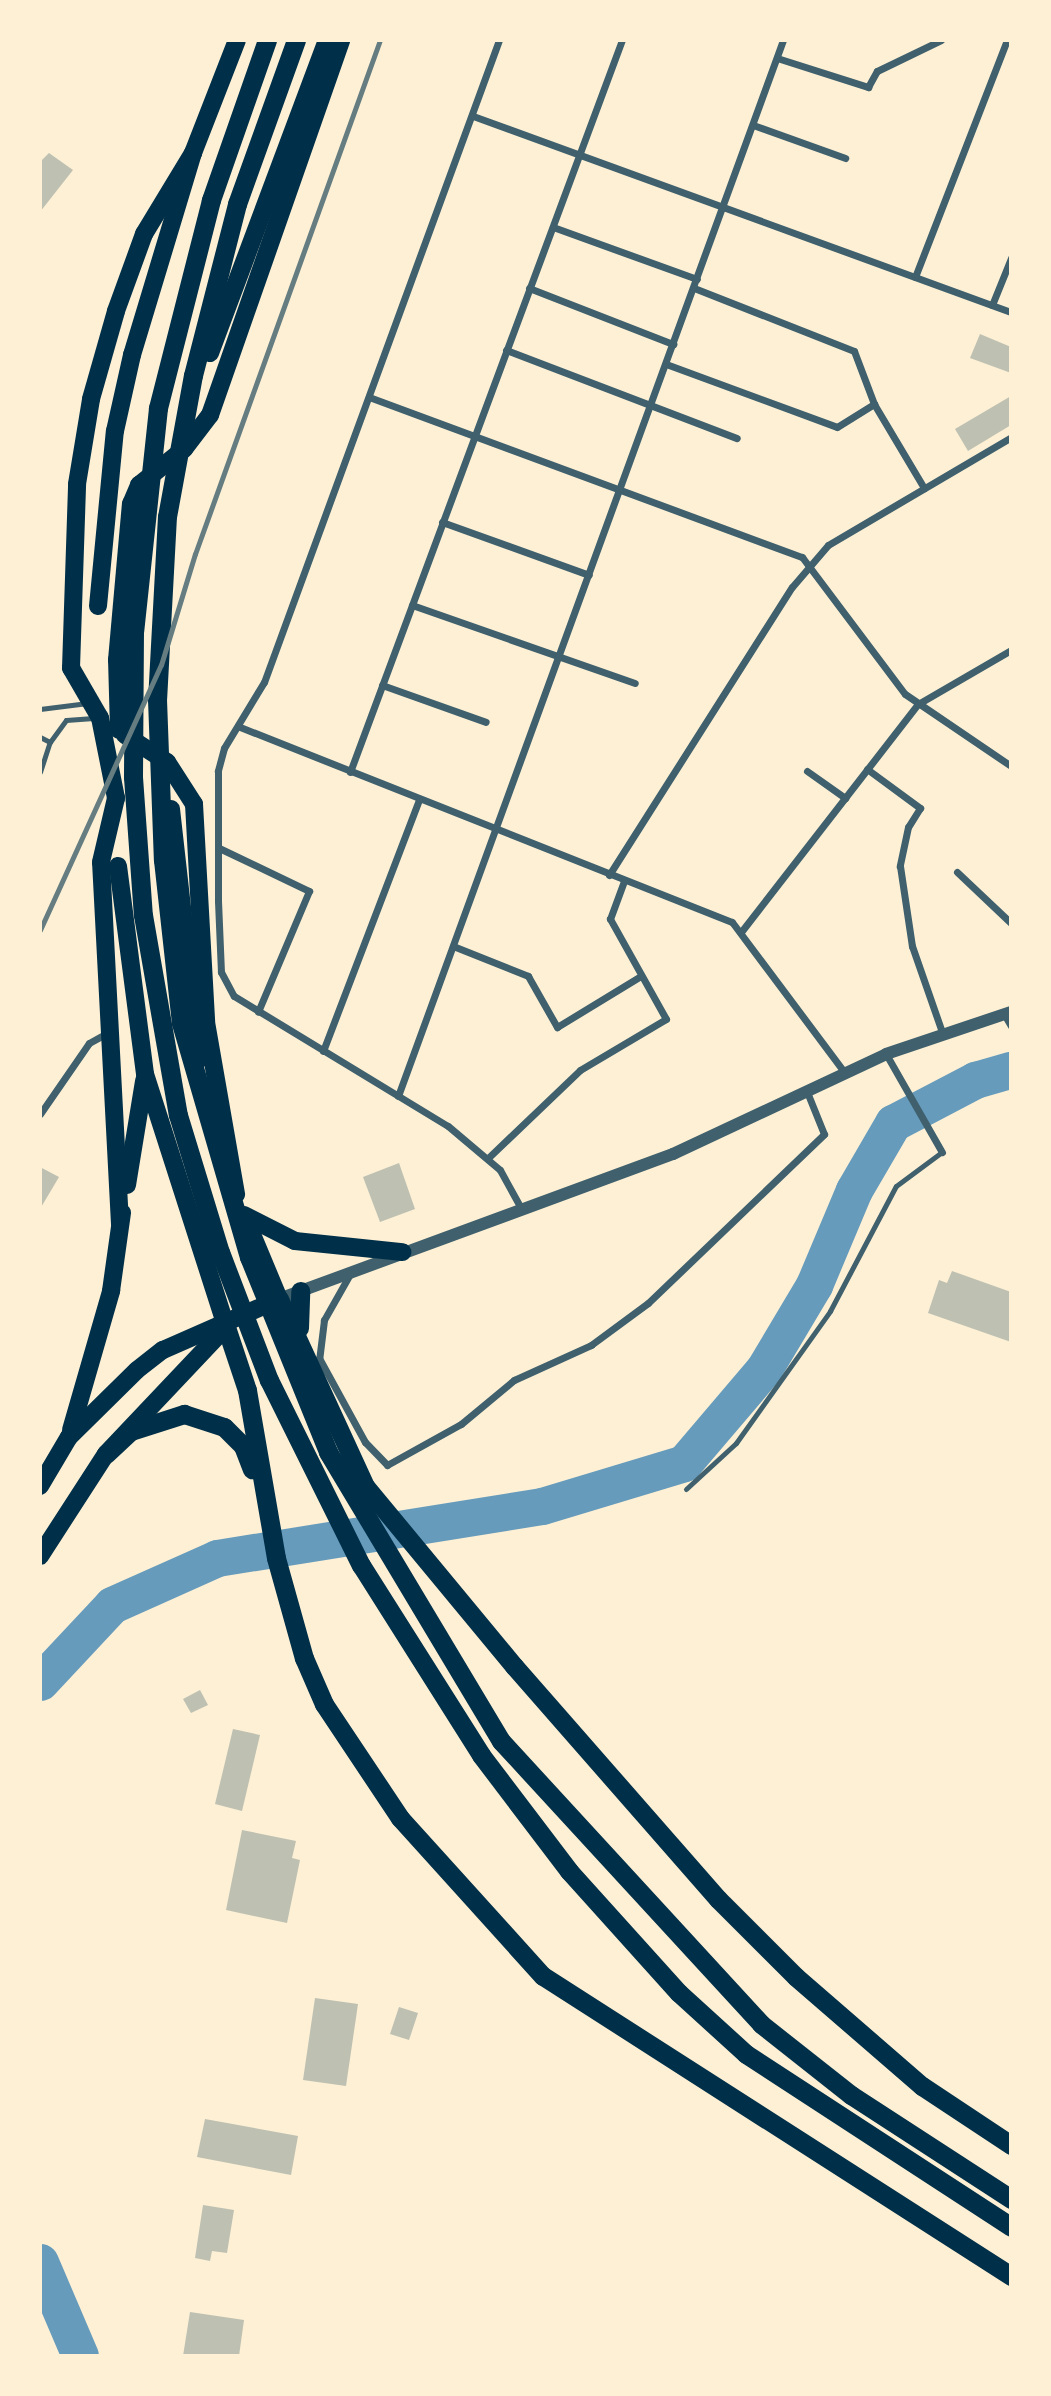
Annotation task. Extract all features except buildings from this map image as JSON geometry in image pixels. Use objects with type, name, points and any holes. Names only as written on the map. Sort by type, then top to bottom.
[{"type":"highway","points":[[267,40],[194,259],[158,408],[147,488],[134,631],[134,777],[143,915],[178,1115],[269,1380],[361,1564],[481,1755],[620,1932],[746,2054],[1011,2227]]},
{"type":"highway","points":[[296,40],[219,266],[167,516],[157,713],[163,860],[181,1023],[248,1258],[298,1384],[385,1556],[501,1741],[761,2024],[851,2095],[1011,2199]]},
{"type":"highway","points":[[300,1291],[296,1320],[310,1363]]},
{"type":"highway","points":[[279,1300],[365,1486],[462,1603],[757,1938],[859,2035],[1011,2145]]},
{"type":"highway","points":[[226,1327],[247,1390],[265,1504],[304,1658],[324,1704],[400,1818],[543,1976],[1011,2276]]},
{"type":"highway","points":[[106,1454],[151,1421],[199,1416],[224,1427],[243,1446],[265,1504]]},
{"type":"main road","points":[[99,606],[115,430],[193,153],[237,40]]},
{"type":"main road","points":[[210,354],[327,40]]},
{"type":"main road","points":[[119,730],[117,660],[131,504],[139,485],[184,449],[210,415],[341,40]]},
{"type":"main road","points":[[193,153],[144,234],[91,399],[77,484],[69,607],[71,668],[88,703],[100,718],[167,762],[194,804],[206,1022],[233,1189]]},
{"type":"main road","points":[[100,718],[116,798],[101,862],[114,1030],[120,1224]]},
{"type":"main road","points":[[116,798],[146,776],[182,784]]},
{"type":"main road","points":[[69,1437],[163,1350],[226,1327],[279,1300],[233,1189],[207,1107],[189,999],[171,809]]},
{"type":"main road","points":[[118,866],[145,1074],[226,1327]]},
{"type":"main road","points":[[40,1486],[69,1437],[111,1291],[145,1074]]},
{"type":"main road","points":[[244,1215],[295,1241],[402,1252]]},
{"type":"main road","points":[[40,1556],[106,1454],[226,1327]]},
{"type":"street","points":[[499,40],[264,682],[218,771],[221,972],[234,996],[398,1096],[488,1158],[523,1210]]},
{"type":"street","points":[[350,772],[622,40]]},
{"type":"street","points":[[398,1096],[560,658],[783,40]]},
{"type":"street","points":[[777,58],[868,88],[877,71],[941,40]]},
{"type":"street","points":[[915,277],[1007,40]]},
{"type":"street","points":[[473,116],[1011,312]]},
{"type":"street","points":[[753,125],[845,158]]},
{"type":"street","points":[[553,227],[697,279]]},
{"type":"street","points":[[992,305],[1011,258]]},
{"type":"street","points":[[529,288],[673,344]]},
{"type":"street","points":[[694,288],[854,351],[874,404],[924,488]]},
{"type":"street","points":[[506,350],[737,438]]},
{"type":"street","points":[[666,364],[837,426],[874,404]]},
{"type":"street","points":[[369,397],[783,547],[811,564],[893,682],[918,704],[1011,766]]},
{"type":"street","points":[[609,875],[811,564],[828,545],[1011,437]]},
{"type":"street","points":[[442,522],[589,575]]},
{"type":"street","points":[[412,604],[635,683]]},
{"type":"street","points":[[741,932],[918,704],[1011,650]]},
{"type":"street","points":[[382,685],[486,722]]},
{"type":"street","points":[[240,727],[496,831],[713,913],[741,932],[845,1073]]},
{"type":"street","points":[[867,769],[920,808],[908,827],[900,866],[912,946],[942,1032]]},
{"type":"street","points":[[807,771],[845,797]]},
{"type":"street","points":[[323,1051],[419,800]]},
{"type":"street","points":[[219,848],[309,891],[258,1012]]},
{"type":"street","points":[[957,873],[1011,923]]},
{"type":"street","points":[[488,1158],[563,1084],[666,1019],[610,919],[624,881]]},
{"type":"street","points":[[453,946],[528,976],[557,1027],[642,976]]},
{"type":"street","points":[[279,1300],[402,1252],[673,1154],[886,1054],[942,1032],[1007,1013],[1011,1026]]},
{"type":"street","points":[[40,1114],[89,1043],[114,1030]]},
{"type":"street","points":[[886,1054],[942,1152]]},
{"type":"street","points":[[352,1271],[324,1320],[319,1358],[365,1442],[387,1465],[461,1424],[514,1380],[591,1345],[648,1303],[824,1134],[807,1092]]},
{"type":"lane","points":[[40,709],[88,703]]},
{"type":"lane","points":[[40,772],[50,742],[66,720],[100,718]]},
{"type":"lane","points":[[40,737],[50,742]]},
{"type":"lane","points":[[686,1489],[736,1443],[814,1334],[872,1241],[896,1186],[942,1152]]},
{"type":"waterway","points":[[40,1682],[112,1605],[217,1558],[542,1506],[684,1463],[764,1369],[814,1285],[854,1190],[893,1123],[975,1080],[1011,1070]]},
{"type":"waterway","points":[[40,2262],[80,2356]]},
{"type":"railway","points":[[40,930],[161,665],[195,554],[380,40]]}]
